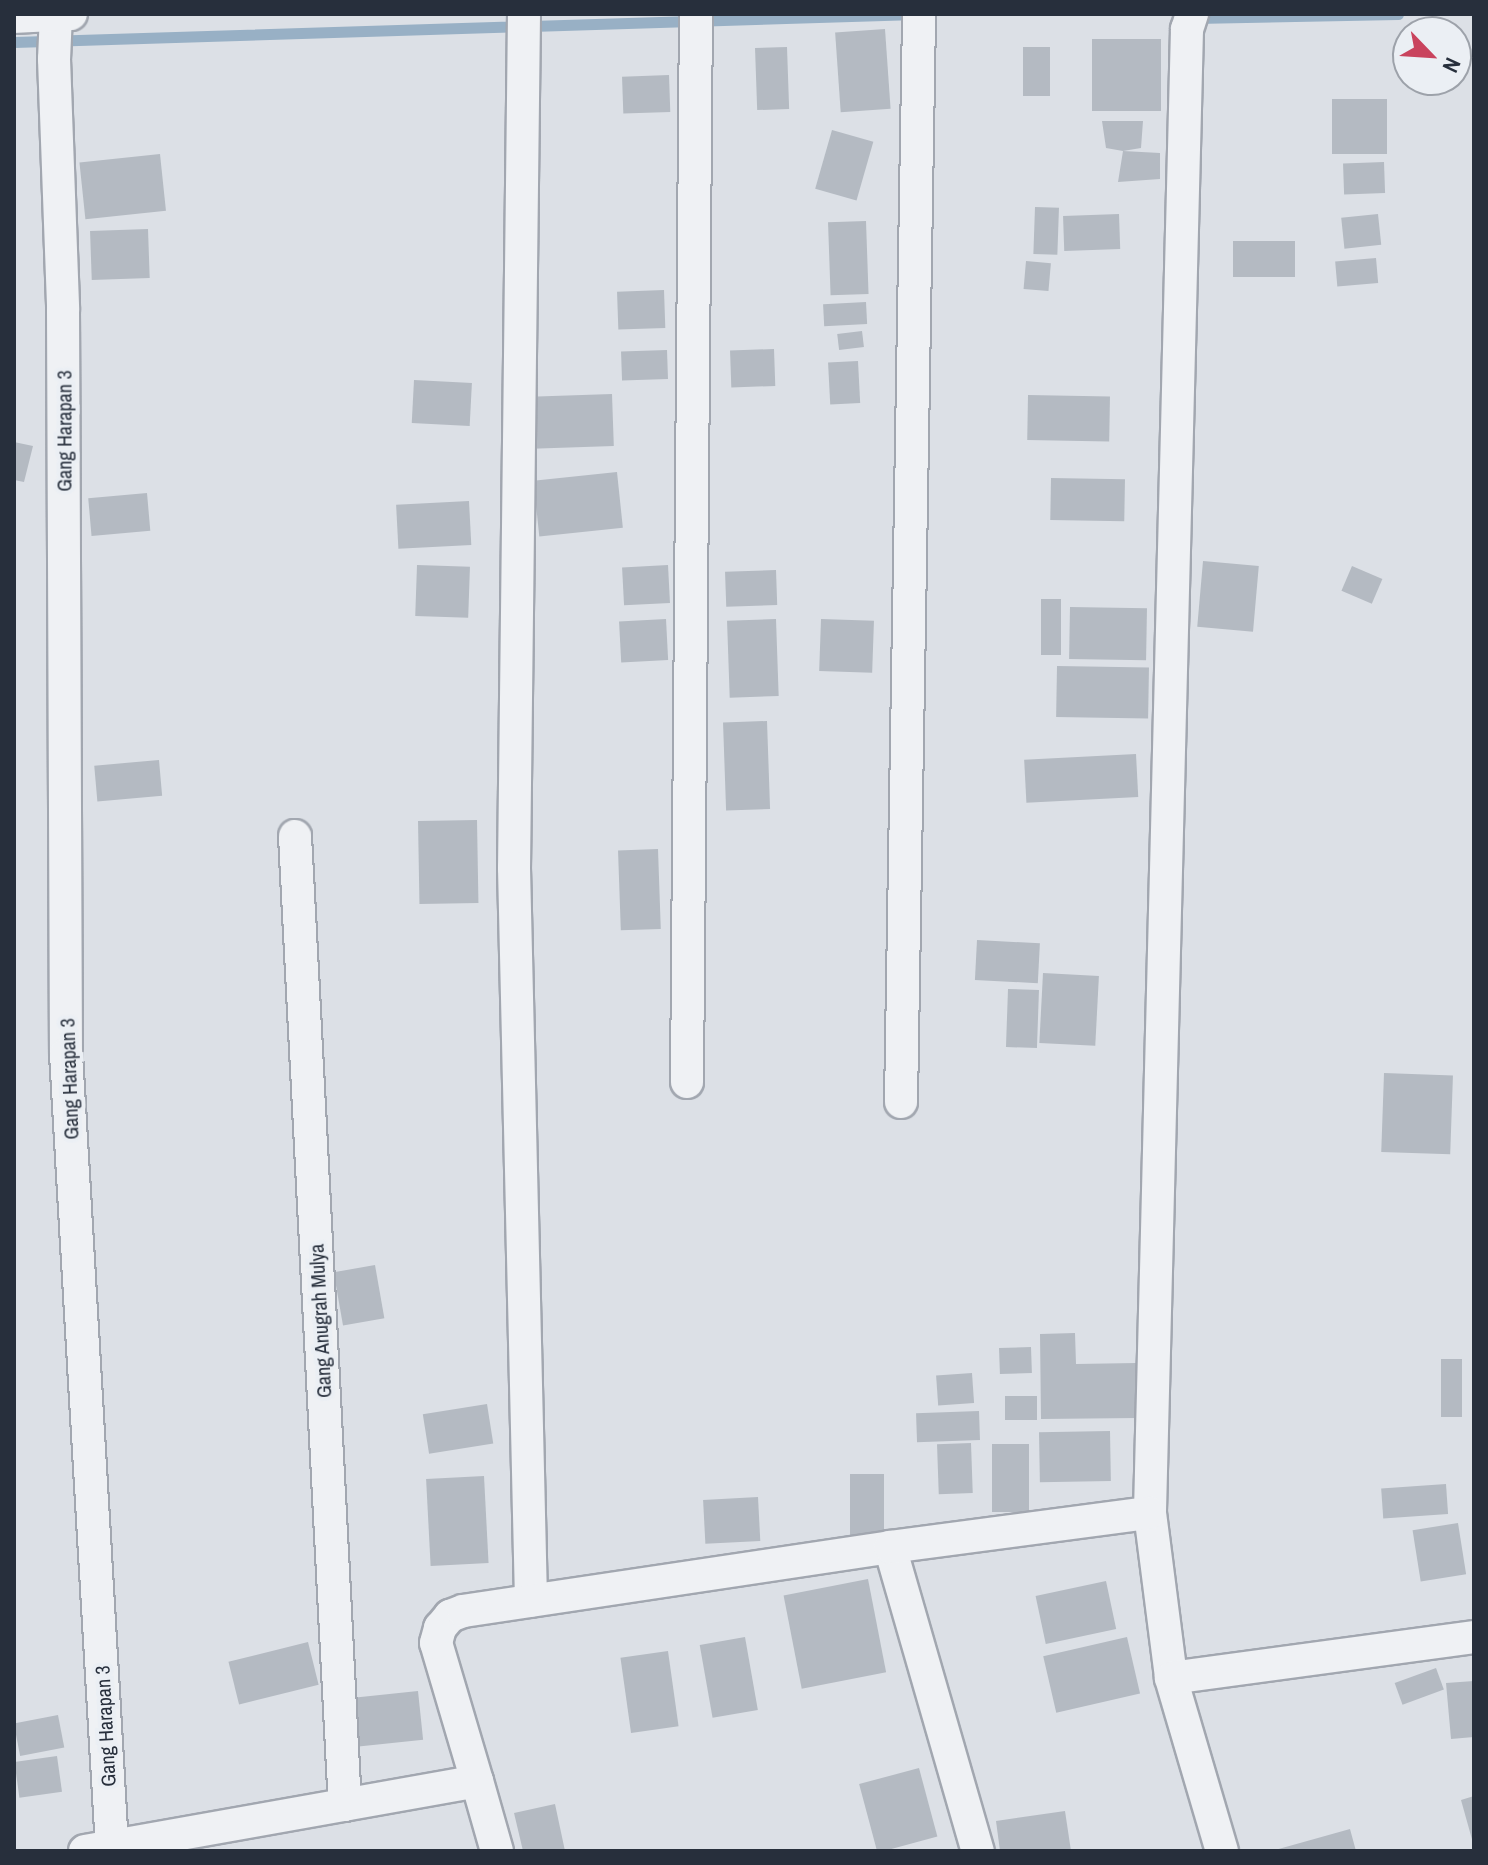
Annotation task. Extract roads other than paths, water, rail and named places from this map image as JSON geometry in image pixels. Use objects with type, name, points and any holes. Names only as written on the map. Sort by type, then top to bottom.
[{"type":"street","points":[[524,14],[514,868],[531,1601]]},
{"type":"street","points":[[901,1102],[919,14]]},
{"type":"street","points":[[18,16],[59,30]]},
{"type":"street","points":[[1189,21],[1150,1513],[1171,1678],[1222,1851]]},
{"type":"street","name":"Gang Harapan 3","points":[[59,30],[66,1054],[98,1849]]},
{"type":"street","points":[[687,1082],[696,30]]},
{"type":"street","name":"Gang Anugrah Mulya","points":[[295,836],[345,1805]]},
{"type":"street","points":[[497,1851],[436,1643],[440,1628],[450,1616],[463,1611],[890,1547],[1150,1513]]},
{"type":"street","points":[[890,1547],[978,1851]]},
{"type":"street","points":[[1171,1678],[1474,1637]]},
{"type":"street","points":[[98,1849],[477,1781]]},
{"type":"waterway","points":[[14,42],[917,14]]},
{"type":"waterway","points":[[1195,18],[1398,14]]}]
